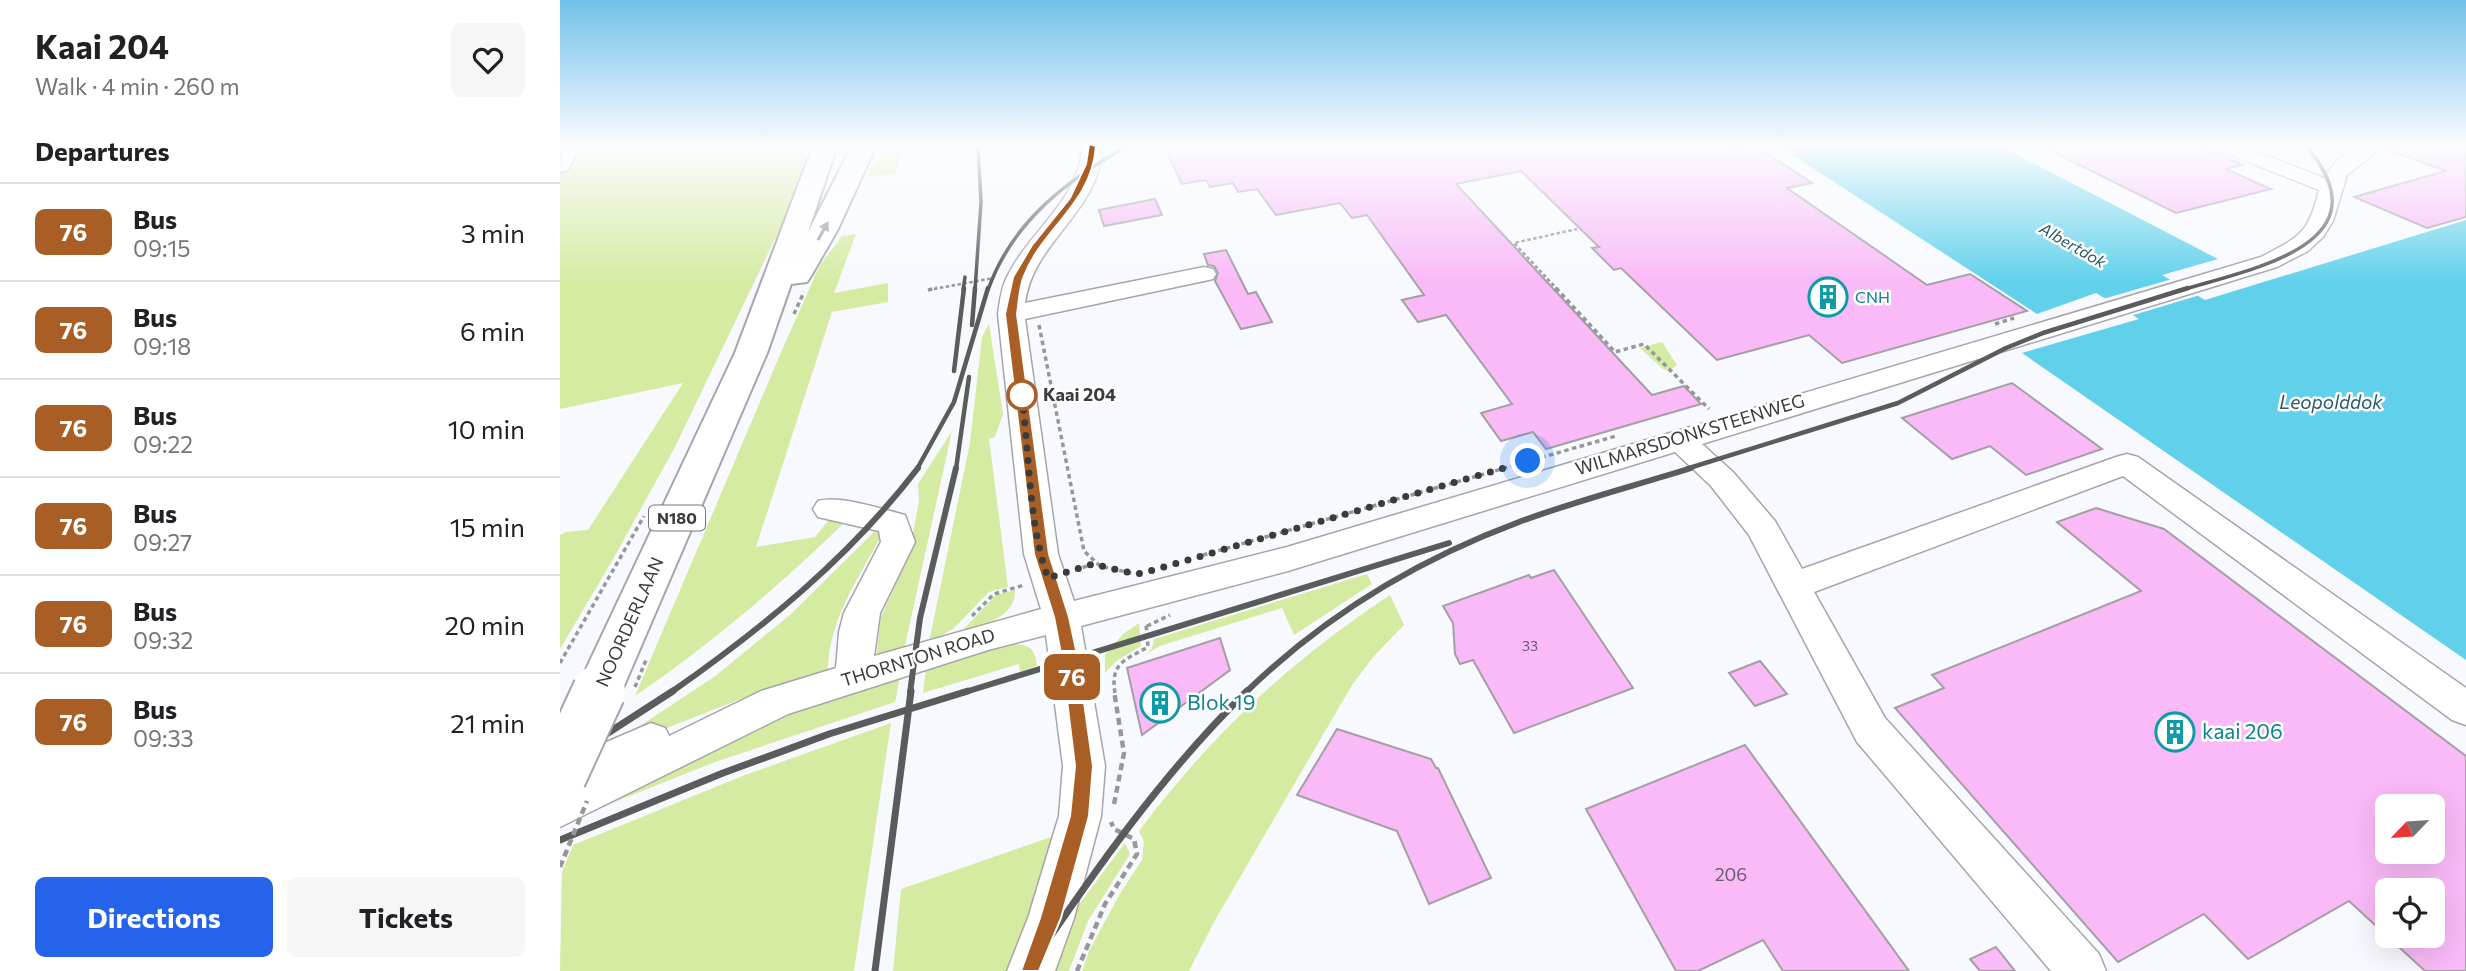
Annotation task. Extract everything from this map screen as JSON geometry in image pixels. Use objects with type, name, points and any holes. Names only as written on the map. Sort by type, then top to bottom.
[{"type":"main road","name":"NOORDERLAAN","points":[[560,778],[751,353],[808,191]]},
{"type":"main road","name":"NOORDERLAAN","points":[[751,353],[848,191]]},
{"type":"street","points":[[1031,971],[1051,918],[1080,816],[1084,766],[1070,659],[1041,554],[1011,314],[1018,277],[1036,247],[1079,191]]},
{"type":"street","name":"WILMARSDONKSTEENWEG","points":[[1055,597],[1288,559],[1687,426],[2269,262],[2309,239],[2326,215],[2329,191]]},
{"type":"street","points":[[1011,314],[1204,274]]},
{"type":"street","points":[[1687,426],[1722,479],[1763,529],[1871,730],[2082,971]]},
{"type":"street","points":[[1793,586],[2127,464],[2466,709]]},
{"type":"street","points":[[829,509],[893,523],[898,542],[862,613],[857,632],[854,677]]},
{"type":"street","name":"THORNTON ROAD","points":[[560,808],[775,702],[935,652],[1055,597]]},
{"type":"street","name":"THORNTON ROAD","points":[[560,778],[682,727],[754,702],[775,702]]},
{"type":"path","points":[[1577,229],[1514,243],[1615,352],[1644,344],[1709,409]]},
{"type":"path","points":[[928,290],[978,280],[1018,277]]},
{"type":"path","points":[[1040,308],[1042,316],[1038,322],[1084,551],[1093,564],[1135,574],[1143,573]]},
{"type":"path","points":[[1988,328],[2012,317],[2026,318]]},
{"type":"path","points":[[1687,426],[1709,409],[1718,406]]},
{"type":"path","points":[[1193,558],[1619,435]]},
{"type":"path","points":[[935,652],[946,635],[955,633],[994,594],[1055,597],[1093,564]]},
{"type":"path","points":[[1114,807],[1124,753],[1113,671],[1120,663],[1148,647],[1147,626]]},
{"type":"path","points":[[1077,971],[1105,904],[1137,854],[1134,839],[1114,829],[1111,818]]},
{"type":"green space","points":[[560,191],[794,191],[786,216],[675,447],[560,649],[560,535],[588,530],[683,383],[560,409]]},
{"type":"green space","points":[[856,234],[834,293],[888,283],[888,302],[832,312],[756,547],[815,537],[832,516],[849,518],[746,612],[635,696],[820,265],[842,236]]},
{"type":"green space","points":[[989,324],[1003,414],[995,437],[989,439],[1008,587],[989,592],[953,629],[929,642],[970,443],[982,337]]},
{"type":"green space","points":[[1662,342],[1677,365],[1672,369],[1664,370],[1640,348]]},
{"type":"green space","points":[[952,431],[904,650],[876,659],[881,617],[906,562],[912,540],[919,500],[918,484]]},
{"type":"green space","points":[[880,526],[880,538],[838,619],[829,654],[828,673],[741,699],[613,749],[617,741],[714,677],[790,615]]},
{"type":"green space","points":[[1367,574],[1372,584],[1294,635],[1282,608],[1160,646],[1146,654],[1152,648],[1154,639]]},
{"type":"green space","points":[[1015,590],[1010,607],[1003,614],[986,624],[960,633],[996,595]]},
{"type":"green space","points":[[1390,595],[1404,625],[1374,656],[1352,685],[1214,922],[1189,971],[1082,971],[1089,951],[1142,860],[1144,842],[1139,831],[1167,796],[1224,731],[1285,674]]},
{"type":"green space","points":[[1139,623],[1141,646],[1115,662],[1105,673],[1105,655],[1123,634]]},
{"type":"green space","points":[[1005,644],[1018,644],[1031,649],[1037,666],[1020,672],[1019,664],[923,693],[926,668]]},
{"type":"green space","points":[[900,676],[895,702],[715,762],[587,813],[725,734]]},
{"type":"green space","points":[[891,723],[854,971],[560,971],[562,872],[573,845],[745,775]]},
{"type":"green space","points":[[1051,837],[1046,871],[1012,971],[893,971],[901,889]]},
{"type":"green space","points":[[1125,843],[1130,854],[1088,921],[1069,971],[1053,971],[1072,914]]},
{"type":"water","name":"Leopolddok","points":[[1849,191],[2087,191],[2218,259],[2162,275],[2205,300],[2466,220],[2466,660],[2022,353],[2139,319],[2096,293],[2037,314]]},
{"type":"pier","points":[[2172,279],[2200,295],[2130,316],[2103,299]]},
{"type":"building","name":"CNH","points":[[1259,191],[1463,191],[1652,395],[1684,386],[1701,404],[1546,449],[1533,432],[1501,441],[1481,413],[1512,404],[1446,315],[1418,322],[1402,300],[1424,295],[1367,215],[1352,218],[1340,203],[1276,215]]},
{"type":"building","name":"CNH","points":[[1542,191],[1792,191],[1927,285],[1970,274],[2027,311],[1842,363],[1809,335],[1717,360],[1621,268],[1614,270],[1592,248],[1599,247]]},
{"type":"building","points":[[2132,191],[2262,191],[2176,213]]},
{"type":"building","points":[[2374,191],[2466,191],[2466,217],[2427,228],[2354,197]]},
{"type":"building","points":[[1155,199],[1162,215],[1104,226],[1099,210]]},
{"type":"building","points":[[1226,250],[1248,294],[1256,292],[1272,322],[1241,329],[1215,281],[1218,273],[1214,266],[1208,265],[1204,254]]},
{"type":"building","points":[[2012,383],[2102,449],[2026,475],[1990,446],[1952,459],[1902,418]]},
{"type":"building","name":"kaai 206","points":[[2096,508],[2164,529],[2466,756],[2466,971],[2425,971],[2400,948],[2445,948],[2445,878],[2375,878],[2375,925],[2349,901],[2248,959],[2204,914],[2118,962],[1895,708],[1944,688],[1932,675],[2141,591],[2057,522]]},
{"type":"building","points":[[1554,570],[1633,688],[1514,733],[1473,660],[1460,664],[1455,654],[1453,623],[1443,606],[1529,575],[1531,578]]},
{"type":"building","name":"Blok 19","points":[[1220,638],[1230,670],[1142,735],[1127,668]]},
{"type":"building","points":[[1760,661],[1787,694],[1755,706],[1729,673]]},
{"type":"building","points":[[1337,729],[1431,759],[1438,768],[1491,878],[1429,904],[1397,831],[1297,795]]},
{"type":"building","points":[[1745,745],[1909,971],[1783,971],[1763,940],[1698,971],[1676,971],[1586,809]]},
{"type":"building","points":[[1996,947],[2015,971],[1980,971],[1970,959]]},
{"type":"railway","points":[[975,290],[980,191]]},
{"type":"railway","points":[[988,290],[1011,244],[1026,224],[1060,191]]},
{"type":"railway","points":[[2182,290],[2274,261],[2301,247],[2322,229],[2332,207],[2330,191]]},
{"type":"railway","points":[[963,290],[965,277]]},
{"type":"railway","points":[[954,371],[964,288]]},
{"type":"railway","points":[[972,325],[975,288]]},
{"type":"railway","points":[[917,469],[954,402],[988,288]]},
{"type":"railway","points":[[1686,469],[1898,403],[2006,348],[2043,333],[2188,288]]},
{"type":"railway","points":[[956,469],[969,377]]},
{"type":"railway","points":[[671,692],[771,617],[834,562],[918,468]]},
{"type":"railway","points":[[910,693],[920,618],[956,468]]},
{"type":"railway","points":[[1246,692],[1275,665],[1339,616],[1373,593],[1444,554],[1540,514],[1691,468]]},
{"type":"railway","points":[[962,693],[1449,543]]},
{"type":"railway","points":[[909,709],[911,691]]},
{"type":"railway","points":[[909,709],[968,691]]},
{"type":"railway","points":[[560,764],[671,692]]},
{"type":"railway","points":[[1027,971],[1103,861],[1157,790],[1246,692]]},
{"type":"railway","points":[[560,840],[723,773],[829,734],[909,709]]},
{"type":"railway","points":[[875,971],[909,709]]},
{"type":"bus line","name":"76","points":[[1031,971],[1051,918],[1080,816],[1084,766],[1070,659],[1061,617],[1041,554],[1011,314],[1018,277],[1036,247],[1079,191]]},
{"type":"place","name":"CNH","points":[[1828,297]]},
{"type":"place","name":"Kaai 204","points":[[1022,395]]},
{"type":"place","name":"Blok 19","points":[[1160,703]]},
{"type":"place","name":"kaai 206","points":[[2175,732]]},
{"type":"route","points":[[1022,395],[1020,384],[1031,486],[1041,554],[1048,578],[1093,564],[1135,574],[1143,573],[1528,461]]},
{"type":"water label","name":"Albertdok","points":[[2073,245]]}]
